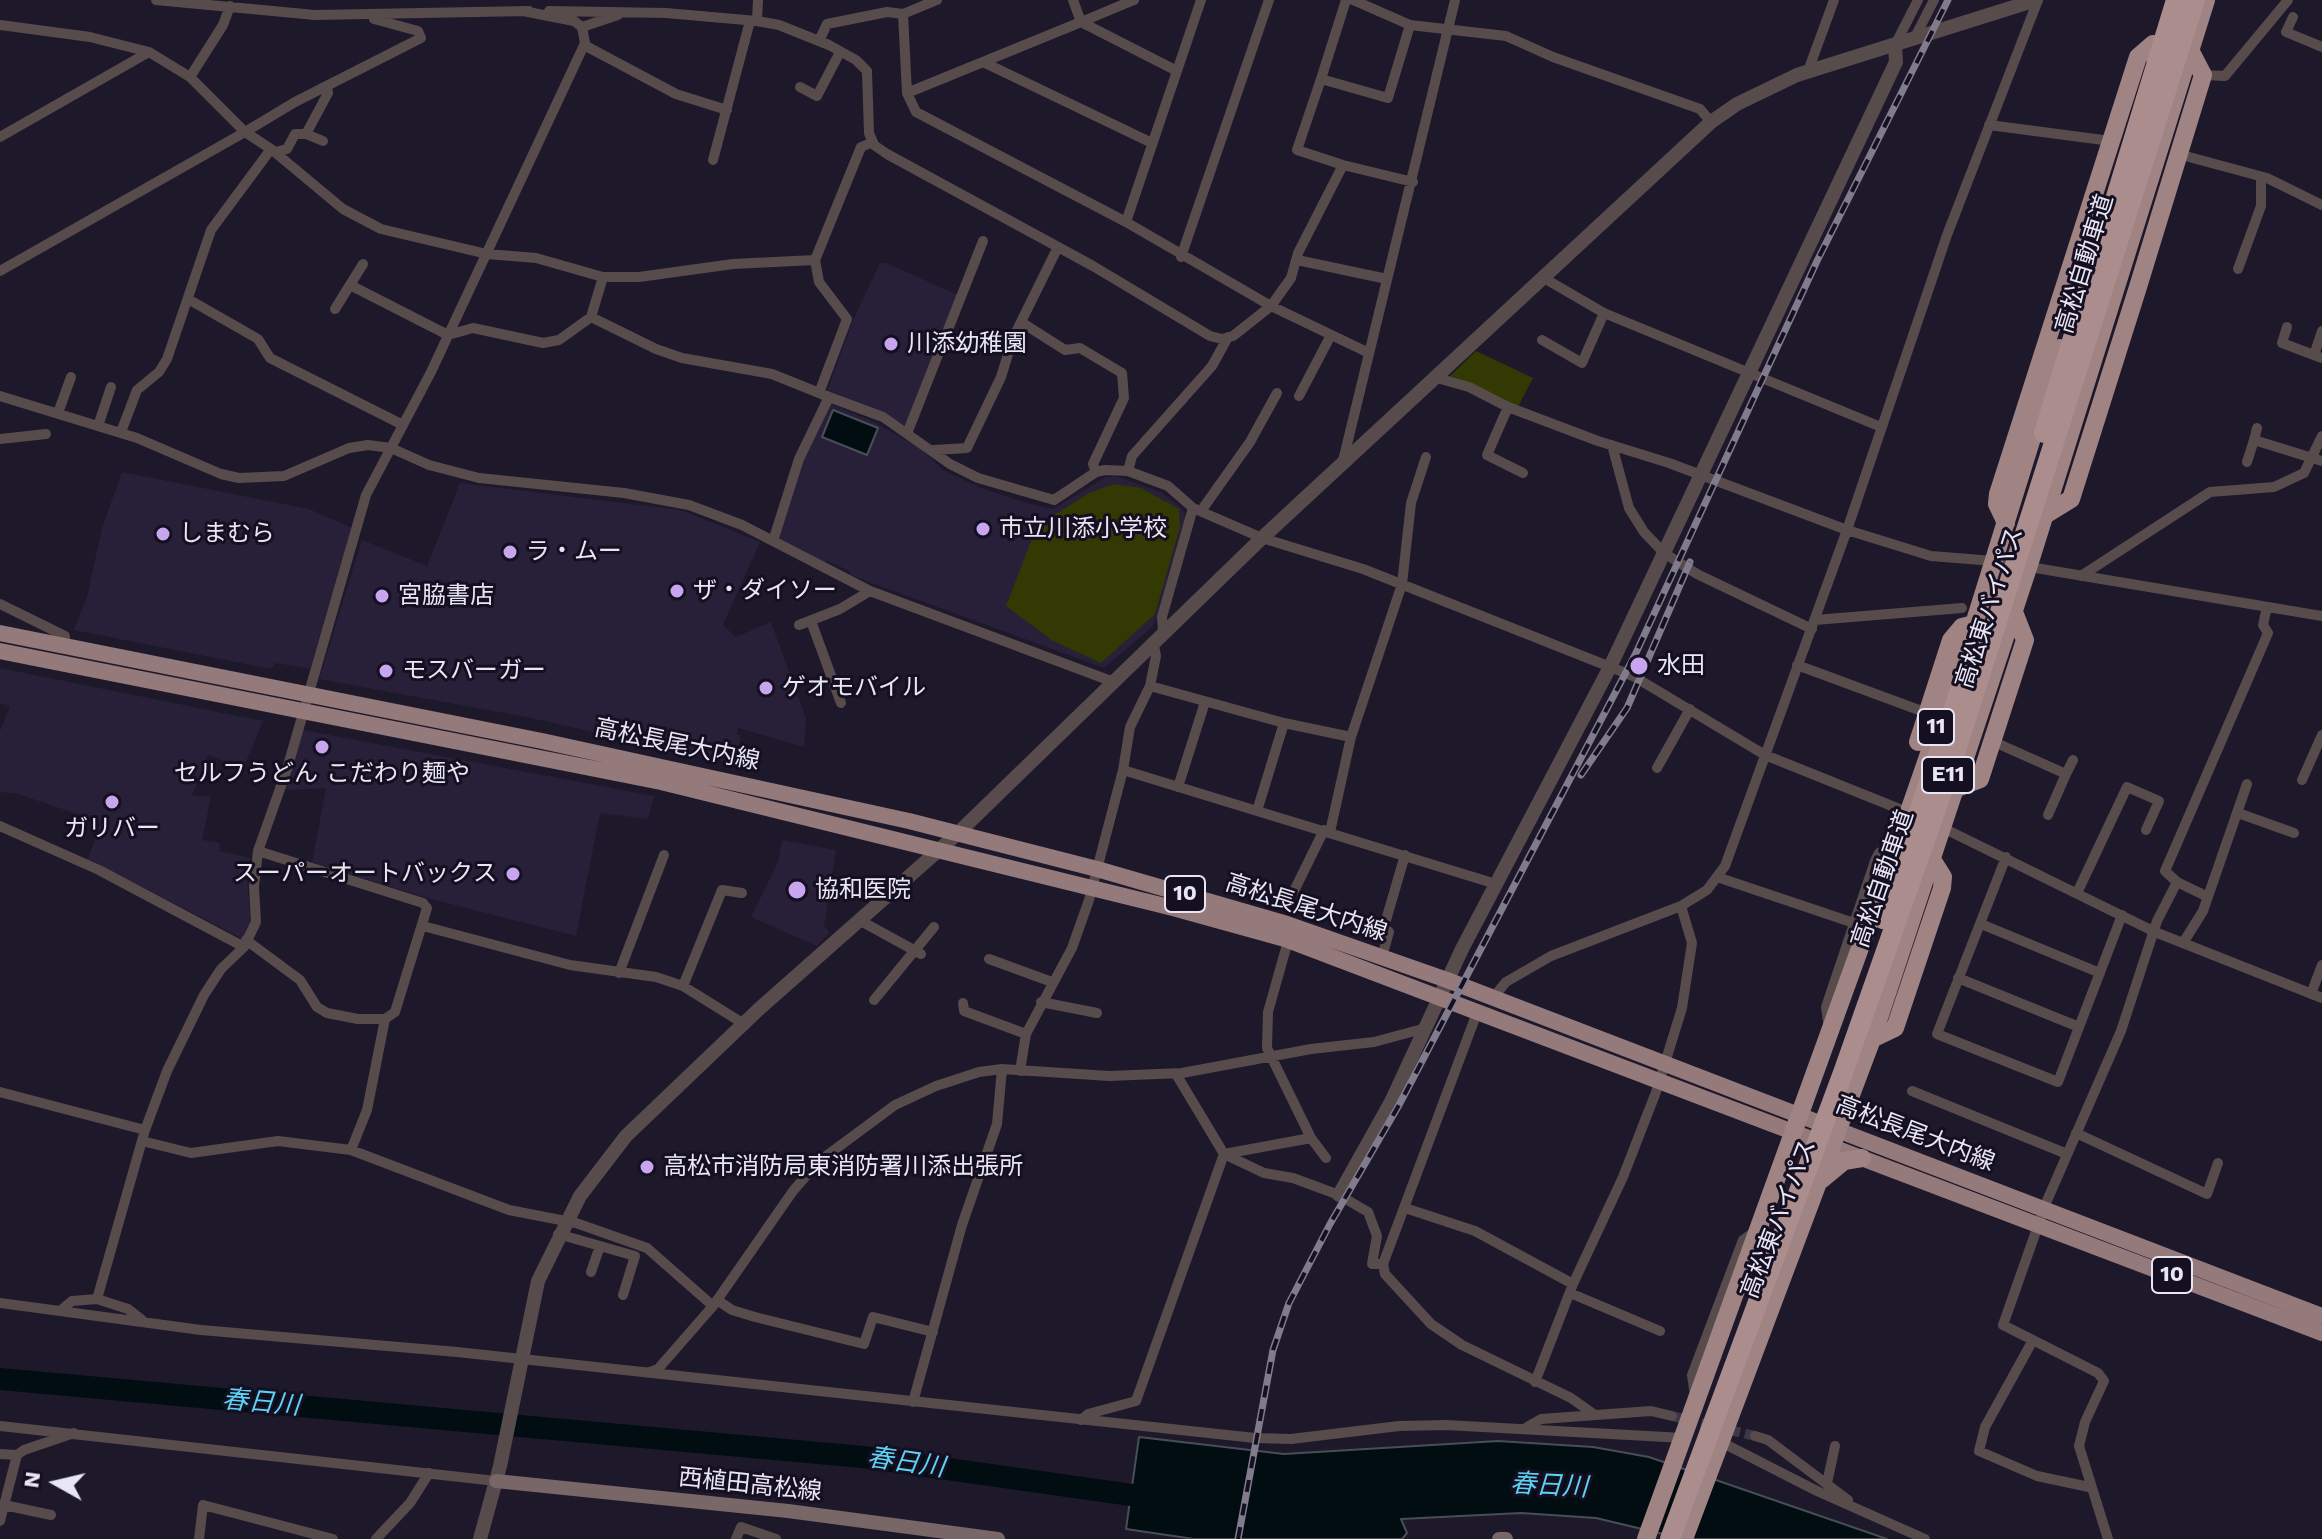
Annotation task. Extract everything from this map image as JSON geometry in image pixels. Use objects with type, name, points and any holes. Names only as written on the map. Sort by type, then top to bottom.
[{"type":"highway","name":"高松東バイパス","points":[[1646,1539],[1799,1125],[1898,843],[1968,616],[1994,561],[2167,0]]},
{"type":"highway","name":"高松自動車道","points":[[1657,1539],[1826,1082],[2014,531],[2176,0]]},
{"type":"highway","name":"高松自動車道","points":[[1670,1539],[1844,1070],[1949,772],[2195,0]]},
{"type":"highway","name":"高松東バイパス","points":[[1684,1539],[1872,1039],[1933,861],[2206,0]]},
{"type":"highway","points":[[2006,523],[1997,504],[1998,494],[2138,57],[2153,44]]},
{"type":"highway","points":[[2045,515],[2071,499],[2138,287],[2203,75],[2190,50]]},
{"type":"highway","points":[[2118,280],[2138,287]]},
{"type":"highway","points":[[1957,788],[1980,779],[2025,640],[2014,612]]},
{"type":"highway","points":[[1918,780],[1914,753],[1951,640],[1968,616]]},
{"type":"highway","points":[[1818,1182],[1844,1161],[1862,1158]]},
{"type":"main road","name":"高松長尾大内線","points":[[0,633],[639,761],[1097,869],[1287,924],[1382,957],[1478,1010],[1661,1073],[2042,1217],[2322,1333]]},
{"type":"main road","name":"高松長尾大内線","points":[[0,651],[661,782],[1092,889],[1492,999],[1661,1073]]},
{"type":"main road","name":"高松長尾大内線","points":[[1834,1138],[1862,1158],[2042,1217],[2322,1316]]},
{"type":"main road","name":"西植田高松線","points":[[496,1481],[742,1506],[998,1539]]},
{"type":"main road","points":[[1499,1539],[1506,1539]]},
{"type":"street","points":[[156,0],[364,16],[464,10],[624,12],[779,25],[819,41],[867,71],[869,133],[873,142],[887,154],[1058,247],[1192,328],[1210,336],[1228,337]]},
{"type":"street","points":[[713,160],[758,0]]},
{"type":"street","points":[[819,41],[827,24],[887,12],[903,14],[937,0]]},
{"type":"street","points":[[1073,0],[1081,22],[1177,71]]},
{"type":"street","points":[[907,93],[1134,0]]},
{"type":"street","points":[[1126,222],[1201,0]]},
{"type":"street","points":[[1181,257],[1269,0]]},
{"type":"street","points":[[1346,0],[1297,150],[1413,182]]},
{"type":"street","points":[[1341,467],[1455,0]]},
{"type":"street","points":[[1808,71],[1834,0]]},
{"type":"street","points":[[1339,1195],[1391,1102],[1443,988],[1610,667],[1896,62],[1895,45],[1918,0]]},
{"type":"street","points":[[1914,39],[1934,0]]},
{"type":"street","points":[[480,1539],[500,1466],[538,1281],[561,1229],[597,1170],[626,1136],[744,1024],[957,834],[1158,636],[1711,122],[1767,88],[1808,71],[2037,0]]},
{"type":"street","points":[[1492,999],[1506,982],[1551,956],[1681,906],[1707,890],[1717,877],[1740,828],[1989,125],[2037,0]]},
{"type":"street","points":[[2203,75],[2225,76],[2288,0]]},
{"type":"street","points":[[1360,1],[1410,25],[1506,36],[1553,57],[1700,109],[1711,122]]},
{"type":"street","points":[[190,77],[223,25],[230,6]]},
{"type":"street","points":[[97,1299],[144,1136],[167,1071],[204,995],[221,969],[245,944],[256,922],[254,887],[258,851],[304,711],[366,495],[448,335],[584,45],[582,27],[574,21],[523,11]]},
{"type":"street","points":[[582,27],[624,12]]},
{"type":"street","points":[[903,14],[907,93],[916,112],[1126,222],[1181,257],[1271,306],[1369,353]]},
{"type":"street","points":[[0,271],[327,86],[421,38],[418,31],[364,16]]},
{"type":"street","points":[[2293,17],[2286,32],[2322,47]]},
{"type":"street","points":[[0,25],[90,37],[149,52],[190,77],[245,132],[273,150],[343,209],[381,229],[487,254],[536,258],[603,277],[639,277],[733,264],[815,260]]},
{"type":"street","points":[[1321,79],[1388,98],[1410,25]]},
{"type":"street","points":[[584,45],[676,94],[727,110]]},
{"type":"street","points":[[0,137],[149,52]]},
{"type":"street","points":[[800,87],[817,96],[840,52]]},
{"type":"street","points":[[983,62],[1152,143]]},
{"type":"street","points":[[306,134],[328,93],[327,86]]},
{"type":"street","points":[[1989,125],[2111,141]]},
{"type":"street","points":[[121,432],[137,390],[159,372],[167,359],[211,230],[273,150],[287,149],[295,134],[306,134],[323,141]]},
{"type":"street","points":[[773,541],[847,319],[819,282],[815,260],[861,147],[873,142]]},
{"type":"street","points":[[2178,154],[2261,177],[2322,205]]},
{"type":"street","points":[[1128,471],[1132,456],[1212,366],[1228,337],[1271,306],[1291,278],[1343,165]]},
{"type":"street","points":[[2238,269],[2261,206],[2261,177]]},
{"type":"street","points":[[908,431],[983,241]]},
{"type":"street","points":[[934,450],[967,448],[1001,377],[1021,322],[1058,247]]},
{"type":"street","points":[[1297,260],[1387,279]]},
{"type":"street","points":[[335,309],[363,264]]},
{"type":"street","points":[[350,285],[448,335],[473,328],[543,343],[559,340],[591,317],[603,277]]},
{"type":"street","points":[[1542,277],[1604,313],[1881,427]]},
{"type":"street","points":[[188,299],[258,339],[270,358],[403,425]]},
{"type":"street","points":[[1542,340],[1582,363],[1604,313]]},
{"type":"street","points":[[591,317],[669,353],[772,374],[883,417],[978,478],[1054,500],[1096,472],[1128,471],[1168,486],[1197,510],[1262,538],[1402,584],[1610,667],[1690,709],[1765,755],[1944,828],[2155,932],[2322,998]]},
{"type":"street","points":[[1021,322],[1065,350],[1080,348],[1122,373],[1124,398],[1093,464],[1096,472]]},
{"type":"street","points":[[2287,327],[2282,343],[2318,356],[2322,331]]},
{"type":"street","points":[[1299,396],[1331,335]]},
{"type":"street","points":[[58,413],[71,377]]},
{"type":"street","points":[[1437,378],[1469,387],[1508,407],[1847,530],[1931,556],[1994,561],[2322,616]]},
{"type":"street","points":[[98,426],[111,387]]},
{"type":"street","points":[[1020,1071],[1026,1034],[1072,948],[1092,889],[1123,770],[1130,727],[1150,686],[1162,617],[1197,510],[1250,442],[1277,393]]},
{"type":"street","points":[[0,396],[121,432],[221,474],[239,478],[284,476],[360,446],[391,448],[429,465],[479,478],[624,493],[689,505],[773,541],[870,591],[1111,681]]},
{"type":"street","points":[[1508,407],[1487,455],[1523,473]]},
{"type":"street","points":[[2247,462],[2257,428]]},
{"type":"street","points":[[0,439],[46,434]]},
{"type":"street","points":[[2081,576],[2210,492],[2274,487],[2304,473],[2318,460],[2322,436]]},
{"type":"street","points":[[2254,440],[2318,460]]},
{"type":"street","points":[[1612,445],[1629,508],[1644,532],[1664,553],[1697,574],[1813,625],[1891,612],[1968,616]]},
{"type":"street","points":[[1294,891],[1327,831],[1351,737],[1402,584],[1411,503],[1426,457]]},
{"type":"street","points":[[799,625],[840,609],[870,591]]},
{"type":"street","points":[[0,604],[65,636],[64,646]]},
{"type":"street","points":[[2208,897],[2177,882],[2165,871],[2268,633],[2263,625],[2267,607]]},
{"type":"street","points":[[811,621],[841,703]]},
{"type":"street","points":[[1797,665],[1927,713]]},
{"type":"street","points":[[1150,686],[1284,723],[1351,737]]},
{"type":"street","points":[[1178,787],[1205,702]]},
{"type":"street","points":[[1657,768],[1690,709]]},
{"type":"street","points":[[1257,811],[1284,723]]},
{"type":"street","points":[[2302,780],[2322,735]]},
{"type":"street","points":[[1992,741],[2066,774]]},
{"type":"street","points":[[2048,815],[2073,760]]},
{"type":"street","points":[[1123,770],[1496,884]]},
{"type":"street","points":[[2183,943],[2208,897],[2247,784]]},
{"type":"street","points":[[2077,893],[2127,787],[2159,801],[2146,830]]},
{"type":"street","points":[[2238,813],[2294,833]]},
{"type":"street","points":[[0,826],[88,865],[245,944],[300,980],[317,1007],[327,1013],[358,1019],[385,1019],[395,1012],[423,926],[427,908],[423,903],[258,851]]},
{"type":"street","points":[[1831,1035],[1826,1007],[1875,861],[1879,853],[1898,843]]},
{"type":"street","points":[[619,973],[664,855]]},
{"type":"street","points":[[1382,957],[1389,932],[1384,927],[1405,855]]},
{"type":"street","points":[[2006,857],[1937,1034],[2058,1082],[2122,915]]},
{"type":"street","points":[[1717,877],[1854,923]]},
{"type":"street","points":[[2108,1539],[2089,1487],[2079,1446],[2085,1422],[2104,1381],[2098,1373],[2003,1325],[2042,1217],[2121,1031],[2155,932],[2177,882]]},
{"type":"street","points":[[683,986],[722,890],[742,893]]},
{"type":"street","points":[[1535,1382],[1572,1288],[1623,1177],[1682,1008],[1692,943],[1681,906]]},
{"type":"street","points":[[859,920],[917,952]]},
{"type":"street","points":[[1981,924],[2100,973]]},
{"type":"street","points":[[423,926],[570,965],[656,977],[683,986],[744,1024]]},
{"type":"street","points":[[874,1000],[917,952],[934,927]]},
{"type":"street","points":[[1288,941],[1268,1012],[1267,1048],[1311,1138],[1326,1158]]},
{"type":"street","points":[[989,959],[1052,982]]},
{"type":"street","points":[[2311,994],[2322,965]]},
{"type":"street","points":[[1958,978],[2079,1027]]},
{"type":"street","points":[[1041,1002],[1097,1013]]},
{"type":"street","points":[[963,1003],[964,1011],[1026,1034]]},
{"type":"street","points":[[1478,1010],[1383,1264],[1385,1274],[1431,1324],[1484,1357],[1571,1398],[1595,1415]]},
{"type":"street","points":[[351,1150],[367,1110],[385,1019]]},
{"type":"street","points":[[649,1373],[658,1369],[715,1303],[793,1191],[818,1162],[895,1105],[936,1086],[979,1072],[1002,1069],[1109,1076],[1176,1074],[1272,1055],[1343,1047],[1426,1028]]},
{"type":"street","points":[[913,1402],[962,1225],[997,1124],[1002,1069]]},
{"type":"street","points":[[1176,1074],[1224,1154],[1264,1173],[1293,1178],[1339,1195],[1373,1218],[1377,1236],[1372,1264],[1383,1264]]},
{"type":"street","points":[[1912,1091],[2067,1154]]},
{"type":"street","points":[[0,1092],[191,1153],[278,1141],[351,1150],[600,1246],[635,1256],[623,1295]]},
{"type":"street","points":[[2076,1133],[2207,1194],[2218,1163]]},
{"type":"street","points":[[1224,1154],[1311,1138]]},
{"type":"street","points":[[1081,1420],[1088,1414],[1136,1401],[1224,1154]]},
{"type":"street","points":[[1405,1208],[1475,1231],[1572,1288],[1660,1331]]},
{"type":"street","points":[[561,1229],[576,1223],[647,1248],[715,1303],[755,1317],[864,1344],[873,1317],[933,1332]]},
{"type":"street","points":[[591,1272],[600,1246]]},
{"type":"street","points":[[60,1311],[72,1301],[97,1299],[128,1309],[142,1320]]},
{"type":"street","points":[[0,1303],[201,1330],[649,1373],[1267,1439],[1399,1426],[1527,1427],[1682,1442]]},
{"type":"street","points":[[2033,1340],[1985,1427],[1979,1451],[2037,1476],[2089,1487]]},
{"type":"street","points":[[1527,1427],[1541,1419],[1651,1411],[1672,1416]]},
{"type":"street","points":[[0,1426],[496,1481]]},
{"type":"street","points":[[0,1454],[17,1455],[74,1433]]},
{"type":"street","points":[[1755,1436],[1768,1440],[1856,1506]]},
{"type":"street","points":[[1827,1483],[1835,1446]]},
{"type":"street","points":[[1718,1449],[1856,1506],[1925,1539]]},
{"type":"street","points":[[0,1521],[17,1455]]},
{"type":"street","points":[[376,1539],[410,1503],[429,1473]]},
{"type":"street","points":[[4,1505],[51,1515]]},
{"type":"street","points":[[199,1539],[203,1505],[333,1539]]},
{"type":"street","points":[[736,1539],[741,1527],[742,1506]]},
{"type":"street","points":[[741,1527],[776,1539]]},
{"type":"shaded area","name":"川添幼稚園","points":[[880,263],[958,295],[905,426],[827,391],[853,320]]},
{"type":"shaded area","name":"市立川添小学校","points":[[831,404],[872,421],[920,448],[943,470],[981,488],[1030,504],[1053,509],[1104,478],[1116,476],[1161,492],[1182,508],[1187,518],[1158,616],[1151,628],[1104,668],[850,575],[850,571],[827,561],[824,564],[778,539],[804,460]]},
{"type":"shaded area","points":[[122,472],[309,509],[352,528],[310,669],[276,663],[271,669],[74,630],[87,597],[102,528]]},
{"type":"shaded area","points":[[460,483],[681,510],[760,542],[723,625],[736,637],[771,622],[806,718],[804,747],[738,728],[737,734],[741,735],[736,764],[531,718],[319,679],[362,540],[427,566]]},
{"type":"shaded area","points":[[0,668],[263,721],[243,769],[208,755],[192,795],[211,797],[202,840],[220,843],[219,851],[251,858],[247,879],[251,924],[243,939],[88,859],[101,822],[18,794],[0,792],[0,731],[10,706],[0,703]]},
{"type":"shaded area","points":[[303,730],[654,796],[648,819],[600,813],[576,936],[431,899],[312,863],[326,788],[286,790]]},
{"type":"shaded area","name":"協和医院","points":[[782,840],[836,850],[824,926],[830,932],[817,946],[751,917],[778,862]]},
{"type":"green space","points":[[1476,351],[1533,378],[1518,407],[1448,378]]},
{"type":"green space","points":[[1114,484],[1141,488],[1179,509],[1180,527],[1155,614],[1101,663],[1053,641],[1006,606],[1037,526],[1089,493]]},
{"type":"water","points":[[833,410],[878,428],[867,455],[822,437]]},
{"type":"water","points":[[1139,1437],[1284,1454],[1498,1441],[1593,1447],[1649,1457],[1887,1539],[1684,1539],[1596,1518],[1521,1513],[1401,1519],[1407,1533],[1402,1539],[1194,1539],[1126,1529]]},
{"type":"waterway","name":"春日川","points":[[0,1379],[863,1457],[1160,1499]]},
{"type":"tunnel","points":[[1672,1416],[1755,1436]]},
{"type":"railway","points":[[1238,1539],[1273,1350],[1289,1303],[1330,1224],[1399,1105],[1635,655],[1817,261],[1948,0]]},
{"type":"railway","points":[[1581,775],[1627,708],[1690,562]]},
{"type":"place","name":"川添幼稚園","points":[[891,344]]},
{"type":"place","name":"市立川添小学校","points":[[983,529]]},
{"type":"place","name":"しまむら","points":[[163,534]]},
{"type":"place","name":"ラ・ムー","points":[[510,552]]},
{"type":"place","name":"ザ・ダイソー","points":[[677,591]]},
{"type":"place","name":"宮脇書店","points":[[382,596]]},
{"type":"place","name":"水田","points":[[1639,666]]},
{"type":"place","name":"モスバーガー","points":[[386,671]]},
{"type":"place","name":"ゲオモバイル","points":[[766,688]]},
{"type":"place","name":"セルフうどん こだわり麺や","points":[[322,747]]},
{"type":"place","name":"ガリバー","points":[[112,802]]},
{"type":"place","name":"スーパーオートバックス","points":[[513,874]]},
{"type":"place","name":"協和医院","points":[[797,890]]},
{"type":"place","name":"高松市消防局東消防署川添出張所","points":[[647,1167]]}]
